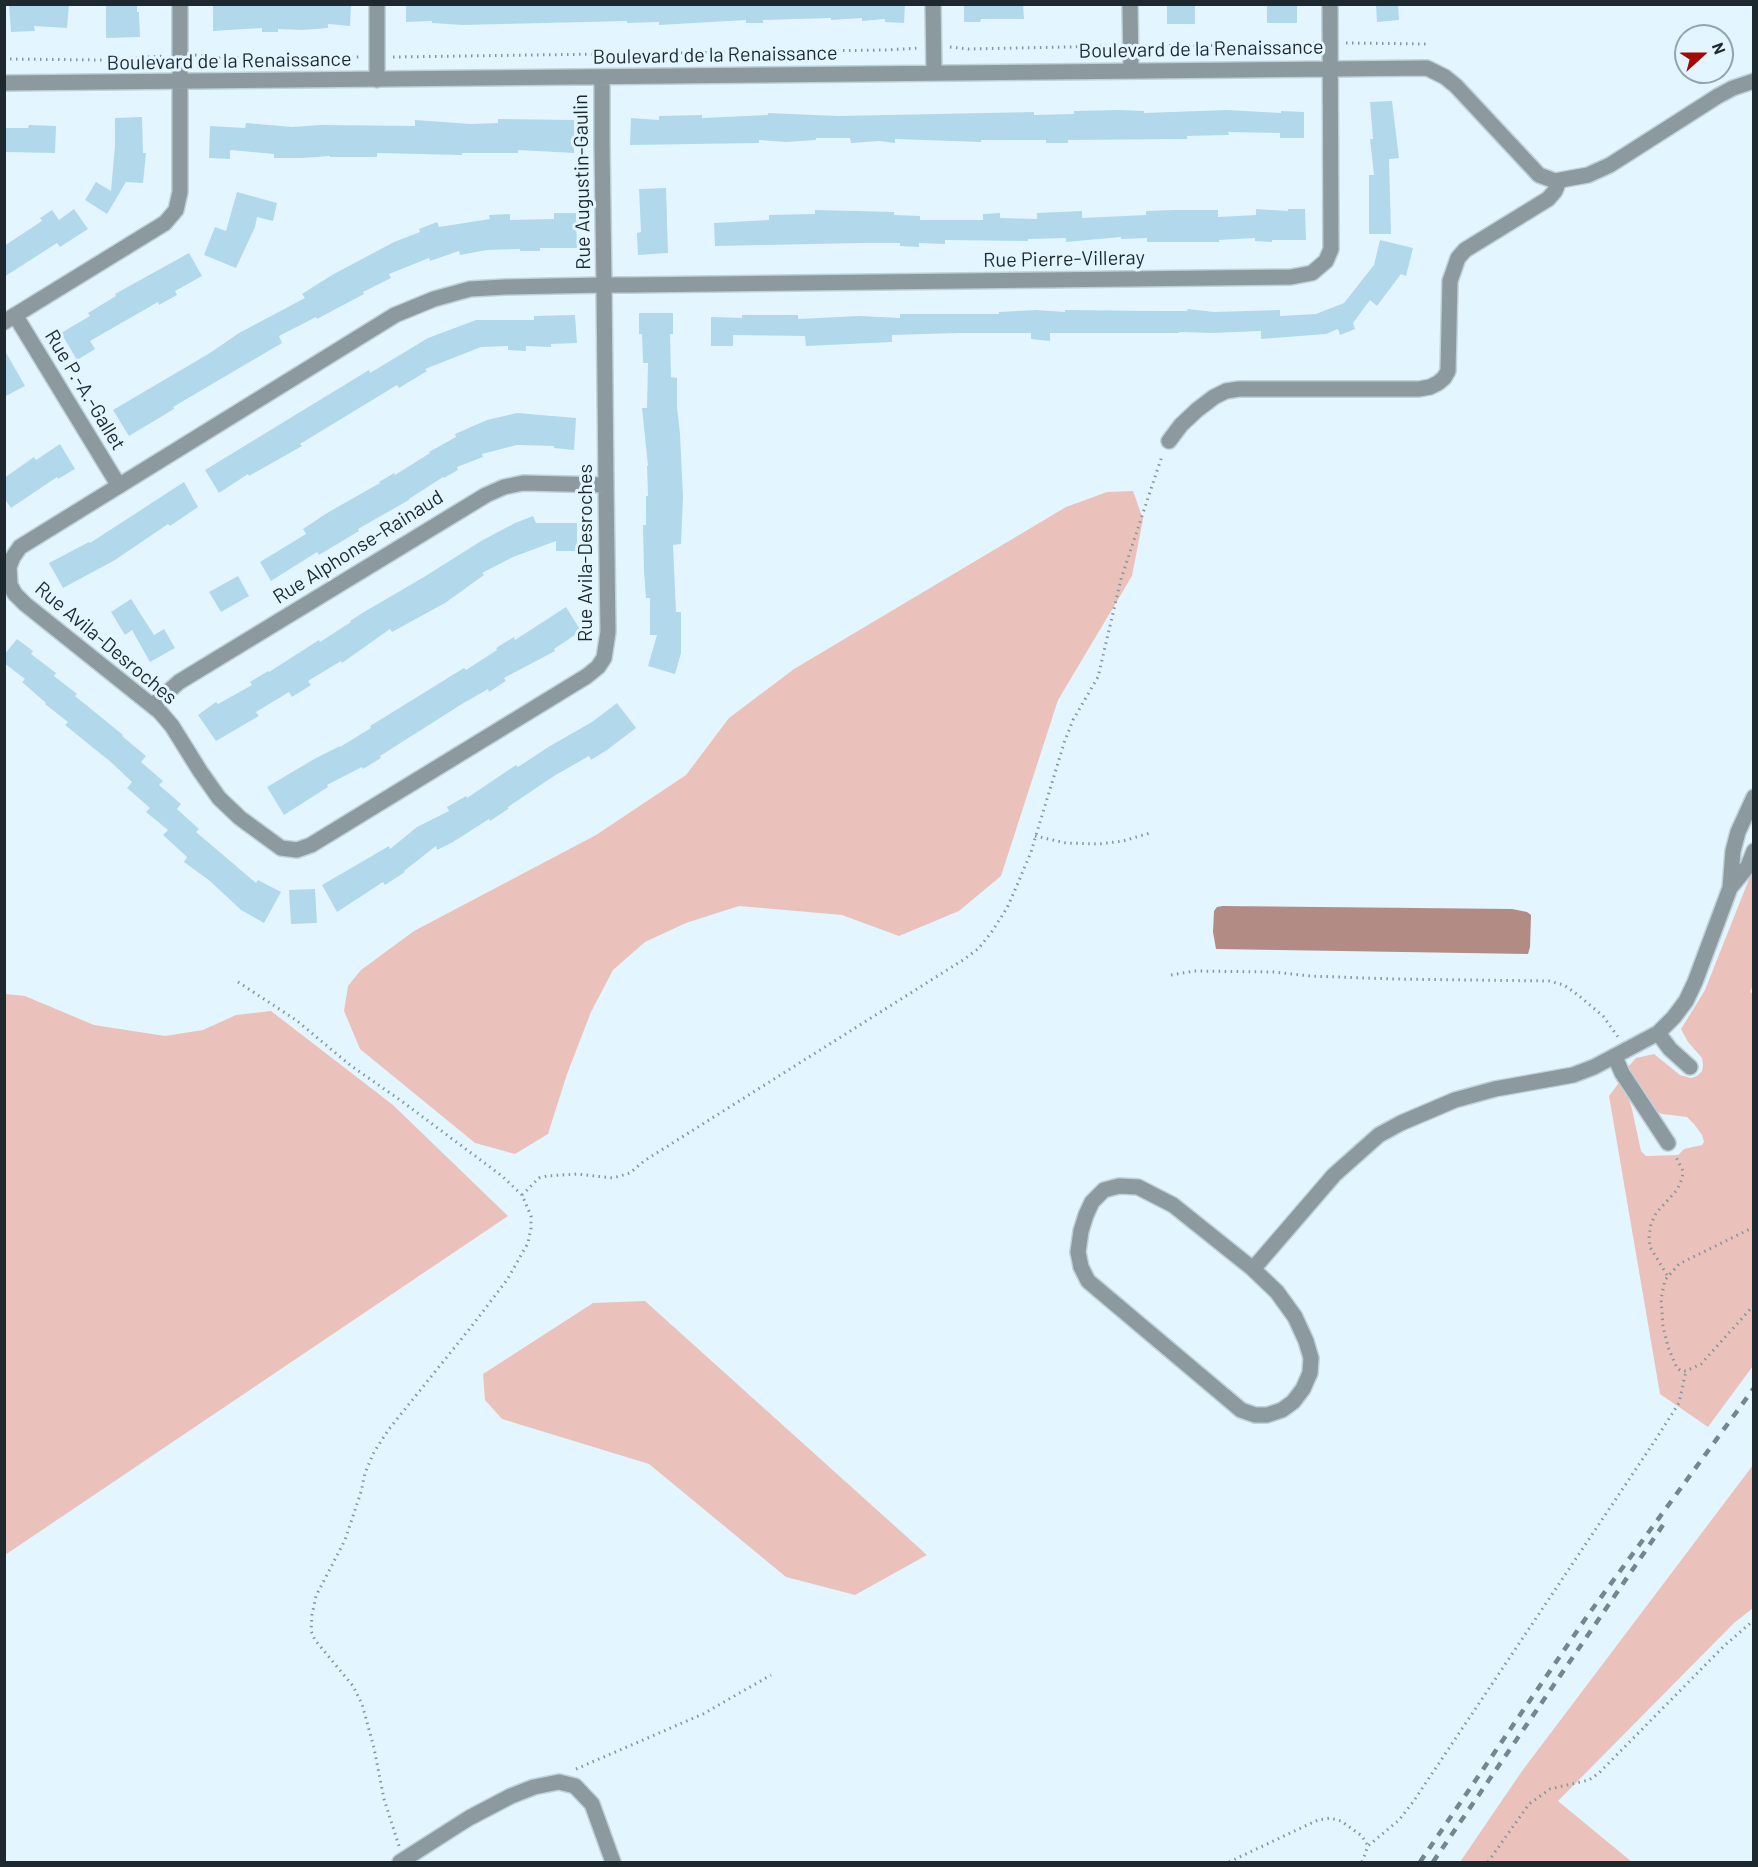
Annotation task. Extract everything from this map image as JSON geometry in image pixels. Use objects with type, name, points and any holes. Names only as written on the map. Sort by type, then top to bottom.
[{"type":"street","points":[[10,319],[165,223],[174,215],[180,192],[180,4]]},
{"type":"street","points":[[377,4],[377,80]]},
{"type":"street","points":[[933,4],[934,72]]},
{"type":"street","points":[[1130,4],[1131,71]]},
{"type":"street","name":"Rue Pierre-Villeray","points":[[604,285],[1292,277],[1306,275],[1322,266],[1330,255],[1331,249],[1330,4]]},
{"type":"street","name":"Boulevard de la Renaissance","points":[[4,83],[1427,68],[1445,77],[1456,86],[1539,175],[1546,179],[1559,181]]},
{"type":"street","name":"Rue Augustin-Gaulin","points":[[602,78],[604,285]]},
{"type":"street","points":[[1169,441],[1181,425],[1197,410],[1214,397],[1227,391],[1239,389],[1419,388],[1430,387],[1438,383],[1448,371],[1450,281],[1458,258],[1465,250],[1548,199],[1556,190],[1559,181],[1587,175],[1610,165],[1718,96],[1754,81]]},
{"type":"street","name":"Rue Avila-Desroches","points":[[604,285],[607,647],[604,658],[598,667],[306,847],[293,850],[281,849],[240,818],[213,790],[172,726],[153,705],[15,594],[9,579],[10,561],[20,547],[386,321],[422,303],[446,295],[484,288],[604,285]]},
{"type":"street","name":"Rue P.-A.-Gallet","points":[[10,319],[119,486]]},
{"type":"street","name":"Rue Alphonse-Rainaud","points":[[153,705],[179,682],[486,495],[504,487],[523,483],[606,484]]},
{"type":"street","points":[[1252,1269],[1334,1175],[1358,1152],[1394,1127],[1455,1100],[1495,1089],[1573,1075],[1621,1054],[1658,1033],[1674,1017],[1691,991],[1710,946],[1730,888],[1733,851],[1738,832],[1754,797]]},
{"type":"street","points":[[1730,888],[1748,866],[1754,851]]},
{"type":"street","points":[[1658,1033],[1670,1049],[1690,1067]]},
{"type":"street","points":[[1621,1054],[1622,1073],[1668,1143]]},
{"type":"street","points":[[1119,1186],[1138,1187],[1173,1205],[1252,1269],[1277,1293],[1294,1317],[1306,1341],[1311,1358],[1310,1373],[1303,1389],[1293,1402],[1282,1410],[1267,1415],[1255,1415],[1240,1410],[1088,1281],[1081,1267],[1078,1252],[1081,1231],[1092,1202],[1104,1191],[1119,1186]]},
{"type":"street","points":[[403,1860],[469,1818],[511,1796],[534,1787],[560,1782],[575,1786],[592,1804],[614,1863]]},
{"type":"path","name":"Boulevard de la Renaissance","points":[[1152,46],[1310,43]]},
{"type":"path","name":"Boulevard de la Renaissance","points":[[1352,44],[1427,44]]},
{"type":"path","name":"Boulevard de la Renaissance","points":[[957,47],[968,49],[1110,46]]},
{"type":"path","name":"Boulevard de la Renaissance","points":[[400,57],[911,48]]},
{"type":"path","name":"Boulevard de la Renaissance","points":[[200,54],[216,58],[355,57]]},
{"type":"path","name":"Boulevard de la Renaissance","points":[[4,59],[103,60],[156,56]]},
{"type":"path","points":[[522,1195],[539,1178],[547,1176],[577,1174],[613,1178],[630,1173],[644,1161],[978,949],[1007,908],[1035,836],[1073,720],[1098,677],[1121,579],[1169,441]]},
{"type":"path","points":[[1035,836],[1066,843],[1099,844],[1123,841],[1150,833]]},
{"type":"path","points":[[1171,975],[1194,971],[1274,972],[1310,976],[1393,979],[1549,981],[1564,985],[1578,994],[1603,1016],[1621,1054]]},
{"type":"path","points":[[238,982],[296,1020],[350,1065],[492,1169],[522,1195],[531,1216],[531,1228],[524,1252],[507,1280],[389,1429],[374,1452],[365,1473],[345,1540],[316,1596],[312,1615],[311,1631],[315,1640],[353,1686],[362,1704],[384,1799],[403,1860]]},
{"type":"path","points":[[1667,1276],[1650,1247],[1649,1236],[1656,1213],[1677,1190],[1682,1179],[1680,1162],[1668,1143]]},
{"type":"path","points":[[1754,1227],[1678,1264],[1667,1276],[1662,1289],[1663,1326],[1672,1361],[1677,1368],[1686,1371],[1707,1358],[1754,1305]]},
{"type":"path","points":[[1362,1863],[1368,1846],[1399,1820],[1413,1802],[1679,1403],[1686,1371]]},
{"type":"path","points":[[1488,1863],[1530,1804],[1550,1789],[1589,1780],[1599,1773],[1724,1646],[1754,1620]]},
{"type":"path","points":[[560,1782],[576,1769],[703,1714],[771,1674]]},
{"type":"path","points":[[1229,1863],[1318,1820],[1329,1818],[1341,1821],[1362,1836],[1368,1846]]},
{"type":"shaded area","points":[[1133,491],[1143,519],[1132,576],[1058,700],[1001,876],[959,911],[899,936],[842,915],[739,906],[686,923],[645,942],[613,970],[591,1012],[567,1074],[548,1134],[515,1154],[475,1143],[360,1049],[344,1011],[348,986],[361,970],[414,931],[596,835],[686,775],[729,718],[794,669],[1066,507],[1107,492]]},
{"type":"shaded area","points":[[1753,869],[1754,983],[1750,992],[1754,994],[1753,1366],[1708,1427],[1660,1394],[1609,1096],[1621,1080],[1632,1109],[1641,1151],[1646,1156],[1678,1155],[1684,1149],[1702,1145],[1704,1142],[1702,1135],[1687,1117],[1662,1114],[1654,1110],[1627,1068],[1636,1058],[1654,1054],[1680,1075],[1691,1078],[1702,1071],[1702,1058],[1688,1042],[1681,1029],[1705,990]]},
{"type":"shaded area","points":[[1217,907],[1512,909],[1531,915],[1530,947],[1528,954],[1216,949],[1213,932],[1214,911]]},
{"type":"shaded area","points":[[5,994],[25,996],[94,1025],[165,1036],[203,1030],[236,1015],[271,1011],[393,1105],[508,1216],[5,1555]]},
{"type":"shaded area","points":[[645,1301],[927,1555],[855,1595],[786,1577],[649,1464],[502,1419],[485,1400],[483,1374],[593,1303]]},
{"type":"shaded area","points":[[1753,1465],[1753,1608],[1734,1623],[1558,1801],[1632,1862],[1460,1862],[1522,1771]]},
{"type":"building","points":[[9,4],[69,4],[67,28],[34,26],[35,31],[11,32]]},
{"type":"building","points":[[106,4],[137,4],[140,37],[106,38]]},
{"type":"building","points":[[213,4],[351,4],[350,26],[328,24],[328,28],[278,29],[278,32],[262,32],[262,28],[213,31]]},
{"type":"building","points":[[406,4],[905,4],[904,23],[885,22],[885,19],[862,21],[862,18],[831,20],[831,18],[763,20],[763,23],[746,23],[746,20],[659,25],[659,22],[627,23],[627,21],[462,25],[432,23],[432,21],[406,22]]},
{"type":"building","points":[[964,4],[1023,4],[1024,19],[981,19],[980,22],[964,22]]},
{"type":"building","points":[[1167,4],[1195,4],[1195,24],[1167,24]]},
{"type":"building","points":[[1376,4],[1398,4],[1399,20],[1377,22]]},
{"type":"building","points":[[1267,5],[1297,5],[1297,23],[1267,23]]},
{"type":"building","points":[[1392,101],[1399,158],[1389,159],[1391,234],[1369,234],[1369,175],[1374,175],[1370,139],[1373,139],[1370,102]]},
{"type":"building","points":[[1120,110],[1144,111],[1144,113],[1227,110],[1304,112],[1304,138],[1280,138],[1280,133],[1228,132],[1229,135],[1187,136],[1187,139],[1068,140],[1068,143],[1046,143],[1046,140],[981,140],[981,142],[895,139],[895,143],[879,141],[851,143],[850,138],[816,138],[816,140],[786,142],[759,140],[759,143],[630,145],[631,118],[659,120],[659,116],[702,115],[702,118],[768,115],[768,113],[838,116],[1034,112],[1034,115]]},
{"type":"building","points":[[142,117],[143,153],[146,153],[143,183],[126,182],[107,214],[85,200],[96,182],[111,191],[115,118]]},
{"type":"building","points":[[498,119],[574,120],[574,153],[518,150],[518,153],[462,153],[462,155],[377,153],[377,157],[274,158],[274,154],[230,150],[230,159],[209,158],[210,126],[245,128],[246,123],[292,127],[415,126],[415,120],[471,124],[498,123]]},
{"type":"building","points":[[29,125],[56,126],[55,153],[4,152],[4,128],[28,128]]},
{"type":"building","points":[[666,188],[668,253],[638,255],[637,233],[641,232],[639,189]]},
{"type":"building","points":[[237,192],[277,203],[273,221],[257,217],[255,227],[236,268],[204,255],[215,227],[226,231]]},
{"type":"building","points":[[74,209],[88,229],[60,247],[57,243],[4,277],[4,246],[42,221],[40,218],[52,210],[59,220]]},
{"type":"building","points":[[1256,209],[1288,211],[1288,209],[1305,209],[1306,240],[1272,240],[1272,242],[1255,241],[1255,238],[1219,240],[1219,242],[1147,242],[1147,238],[1121,239],[1121,237],[1066,242],[1066,238],[1028,239],[1028,241],[945,240],[945,244],[919,243],[919,247],[900,246],[900,243],[715,246],[714,223],[769,220],[769,215],[815,214],[815,210],[894,212],[894,215],[920,216],[920,220],[983,220],[983,214],[1000,213],[1000,218],[1037,219],[1037,213],[1082,211],[1082,218],[1146,215],[1146,211],[1218,210],[1218,217],[1256,215]]},
{"type":"building","points":[[554,213],[576,213],[577,248],[540,248],[540,251],[487,250],[460,255],[459,251],[430,261],[429,258],[389,274],[391,278],[363,292],[364,294],[279,336],[282,343],[173,407],[174,409],[129,436],[113,410],[210,353],[239,333],[305,298],[302,294],[332,275],[394,242],[420,232],[419,229],[437,222],[439,227],[490,219],[489,215],[510,214],[510,220],[554,219]]},
{"type":"building","points":[[1380,240],[1413,248],[1406,276],[1401,274],[1377,306],[1370,300],[1353,323],[1355,329],[1340,335],[1338,329],[1326,334],[1261,339],[1261,331],[1050,333],[1050,341],[1031,339],[1031,333],[958,333],[892,335],[892,342],[806,346],[805,336],[733,335],[733,346],[711,346],[711,317],[742,318],[742,315],[798,315],[798,319],[860,316],[900,318],[900,314],[999,314],[999,312],[1036,310],[1065,312],[1065,310],[1187,311],[1188,309],[1214,312],[1280,310],[1280,316],[1316,314],[1344,303],[1374,265]]},
{"type":"building","points":[[189,253],[202,276],[175,291],[177,295],[159,305],[158,302],[90,341],[95,349],[77,360],[61,333],[90,316],[88,313],[116,296],[115,294]]},
{"type":"building","points":[[639,313],[673,313],[673,334],[670,334],[671,377],[677,378],[683,497],[681,544],[673,545],[676,612],[681,612],[681,653],[675,674],[648,666],[657,635],[650,635],[650,598],[646,598],[644,571],[643,525],[646,525],[648,466],[642,408],[647,408],[648,363],[643,363]]},
{"type":"building","points":[[575,315],[577,343],[551,344],[551,347],[526,346],[526,351],[508,350],[508,346],[481,347],[425,369],[427,371],[399,388],[397,385],[300,444],[302,446],[249,476],[248,474],[219,493],[205,470],[369,370],[370,373],[428,338],[476,320],[534,320],[534,316]]},
{"type":"building","points":[[4,349],[25,386],[4,397]]},
{"type":"building","points":[[517,413],[576,418],[574,450],[554,448],[554,446],[517,445],[482,454],[483,457],[457,467],[458,470],[358,529],[359,531],[319,555],[317,552],[271,581],[260,562],[306,534],[303,529],[456,437],[455,434],[487,420]]},
{"type":"building","points":[[60,444],[75,469],[58,479],[57,477],[11,508],[4,498],[4,478],[34,457],[36,460]]},
{"type":"building","points":[[184,482],[198,507],[170,526],[168,524],[115,560],[63,588],[49,563],[90,543]]},
{"type":"building","points":[[533,516],[536,523],[577,523],[577,551],[556,551],[556,541],[513,557],[482,573],[484,575],[445,603],[392,632],[390,629],[342,663],[341,661],[308,681],[311,685],[292,697],[289,692],[256,712],[259,716],[216,741],[198,715],[216,702],[218,704],[252,685],[250,682],[319,640],[320,642],[364,612],[481,541]]},
{"type":"building","points":[[238,576],[249,596],[221,612],[209,592]]},
{"type":"building","points":[[131,599],[154,635],[164,629],[175,648],[150,662],[132,630],[125,635],[111,612]]},
{"type":"building","points":[[566,607],[581,631],[554,649],[555,651],[504,678],[506,681],[489,692],[488,689],[462,704],[363,769],[362,767],[327,785],[328,787],[284,815],[267,787],[316,758],[340,747],[371,728],[370,726],[464,668],[466,670],[497,650],[496,648],[514,637],[515,640]]},
{"type":"building","points":[[17,639],[33,651],[31,654],[56,673],[54,676],[77,694],[75,696],[146,756],[141,762],[163,781],[159,785],[181,804],[177,809],[199,829],[196,832],[256,883],[258,880],[281,892],[264,923],[241,910],[210,881],[184,862],[187,857],[163,835],[168,830],[146,812],[150,808],[127,788],[132,782],[65,725],[68,722],[22,682],[25,679],[4,663],[4,655]]},
{"type":"building","points":[[617,703],[636,728],[607,750],[591,760],[589,756],[554,776],[490,821],[489,819],[453,842],[437,850],[436,846],[405,872],[385,885],[383,882],[337,912],[322,885],[389,846],[390,849],[417,827],[449,811],[447,807],[466,796],[467,798],[516,765],[518,767],[592,722]]},
{"type":"building","points":[[315,889],[317,923],[291,924],[289,890]]},
{"type":"railway","points":[[1420,1862],[1588,1615],[1754,1388]]},
{"type":"railway","points":[[1433,1862],[1663,1525]]}]
